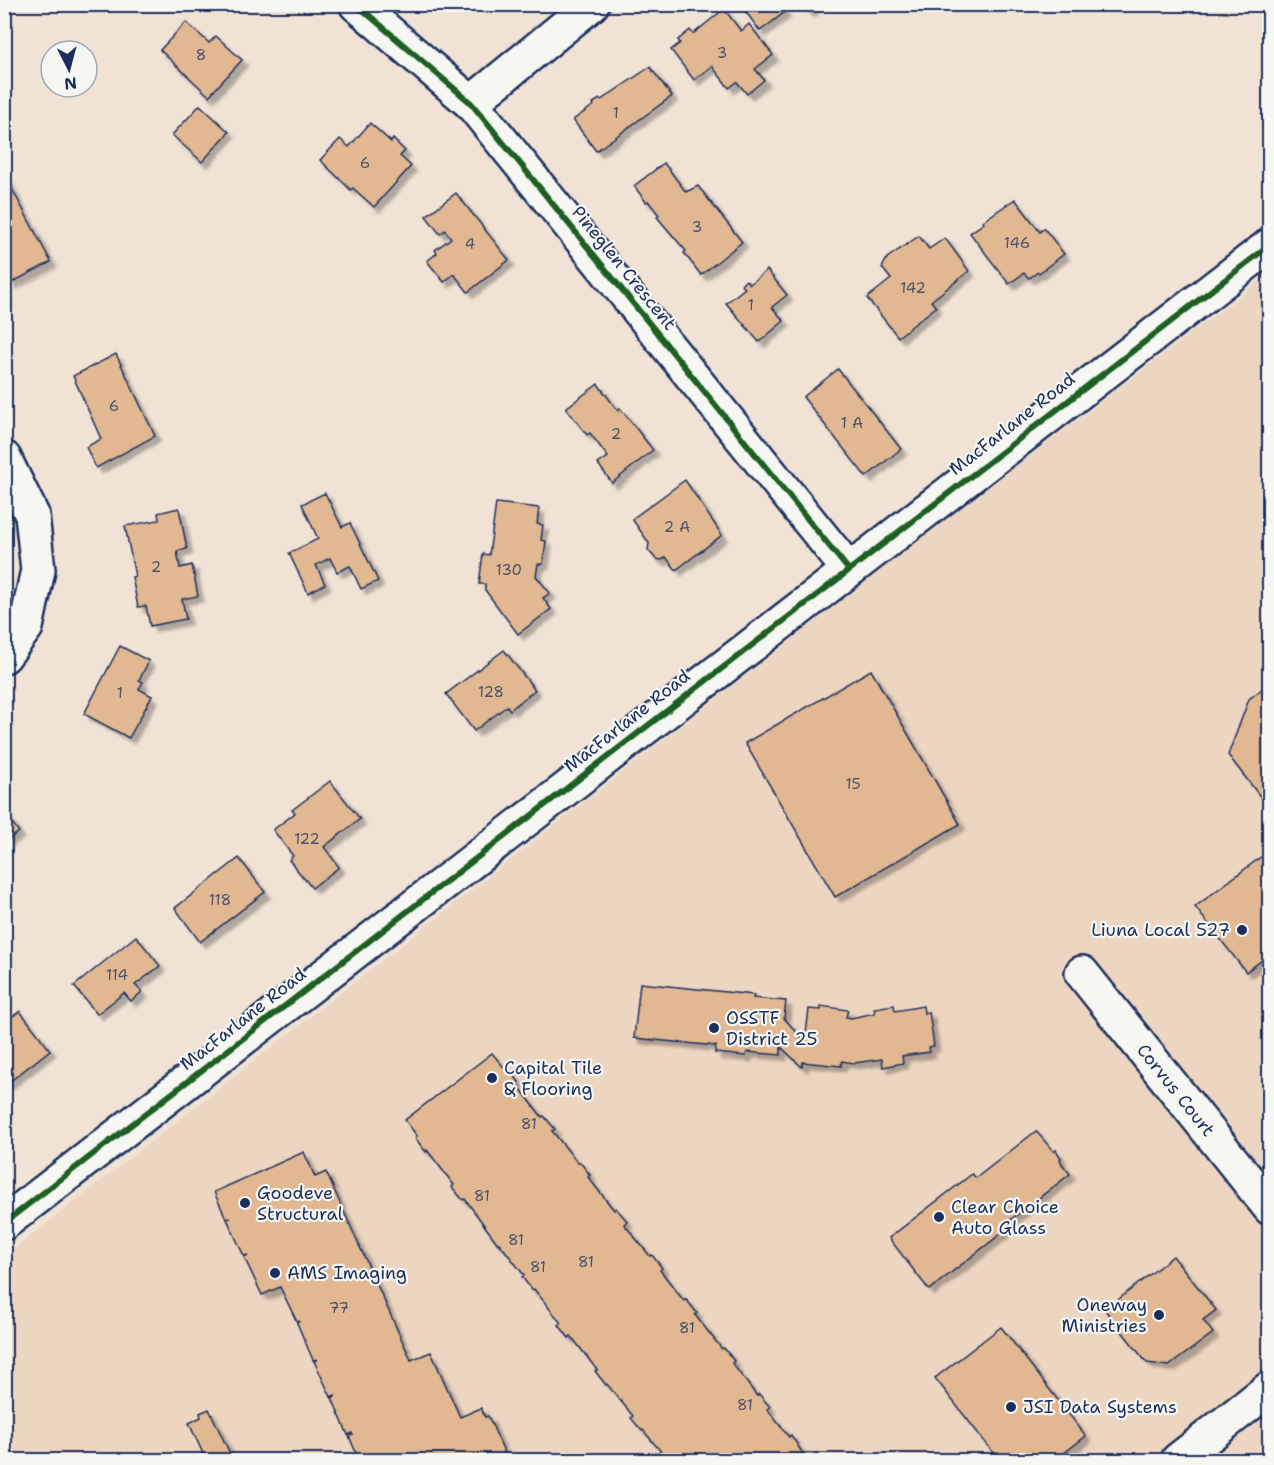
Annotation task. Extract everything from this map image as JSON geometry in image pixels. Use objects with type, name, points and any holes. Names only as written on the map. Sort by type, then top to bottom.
[{"type":"street","name":"Pineglen Crescent","points":[[356,4],[471,103],[848,569]]},
{"type":"street","points":[[471,103],[592,4]]},
{"type":"street","name":"MacFarlane Road","points":[[4,1223],[1269,245]]},
{"type":"street","points":[[4,458],[32,515],[38,570],[26,625],[4,656]]},
{"type":"street","name":"Corvus Court","points":[[1082,973],[1269,1208]]},
{"type":"street","points":[[1178,1461],[1269,1388]]},
{"type":"shaded area","points":[[1269,274],[1269,1460],[5,1460],[5,1256],[893,560]]},
{"type":"building","points":[[740,4],[779,4],[785,12],[760,31]]},
{"type":"building","points":[[803,4],[817,4],[808,12]]},
{"type":"building","points":[[724,9],[741,31],[749,24],[773,55],[755,69],[764,80],[747,94],[737,82],[729,88],[712,66],[694,80],[671,50],[680,43],[678,40],[690,30],[693,34]]},
{"type":"building","points":[[186,22],[209,43],[216,36],[242,60],[209,96],[160,50]]},
{"type":"building","points":[[650,67],[672,96],[596,151],[573,120],[594,105],[593,103]]},
{"type":"building","points":[[200,105],[229,132],[202,162],[172,135]]},
{"type":"building","points":[[370,123],[391,142],[393,139],[405,151],[400,156],[411,166],[374,207],[353,188],[351,190],[320,160],[340,139],[349,147]]},
{"type":"building","points":[[664,163],[686,192],[698,186],[742,242],[701,275],[684,253],[686,251],[657,217],[659,215],[634,186]]},
{"type":"building","points":[[4,174],[51,262],[11,283],[4,270]]},
{"type":"building","points":[[456,193],[509,260],[468,292],[454,274],[444,282],[427,261],[437,253],[435,250],[451,238],[445,230],[440,234],[426,216]]},
{"type":"building","points":[[1015,199],[1040,232],[1044,228],[1064,254],[1039,273],[1029,278],[1024,273],[1009,284],[970,233]]},
{"type":"building","points":[[919,236],[929,249],[945,238],[969,271],[931,301],[936,307],[898,337],[867,298],[891,279],[882,268],[887,258]]},
{"type":"building","points":[[767,270],[787,295],[772,307],[784,321],[759,342],[726,303],[745,288],[741,285],[746,280],[750,284]]},
{"type":"building","points":[[116,354],[155,436],[96,468],[86,447],[101,439],[73,376]]},
{"type":"building","points":[[838,369],[901,449],[866,477],[803,397]]},
{"type":"building","points":[[598,384],[618,411],[620,408],[653,450],[612,483],[598,464],[608,457],[590,433],[587,435],[566,408]]},
{"type":"building","points":[[685,480],[722,535],[676,570],[666,557],[662,560],[656,559],[648,550],[649,543],[632,519]]},
{"type":"building","points":[[325,493],[342,527],[350,523],[378,581],[361,589],[350,566],[337,572],[330,558],[316,565],[325,584],[308,593],[289,553],[318,539],[302,504]]},
{"type":"building","points":[[496,503],[539,508],[537,524],[543,525],[541,540],[546,541],[543,564],[538,564],[536,576],[550,593],[543,598],[551,609],[518,634],[485,590],[485,584],[479,584],[483,554],[489,555]]},
{"type":"building","points":[[179,508],[187,549],[177,551],[180,568],[192,565],[198,596],[182,599],[186,619],[150,626],[146,606],[138,607],[132,577],[135,576],[125,526],[159,520],[158,513]]},
{"type":"building","points":[[120,646],[149,661],[139,680],[143,682],[139,689],[152,696],[129,738],[84,714]]},
{"type":"building","points":[[504,650],[535,690],[510,710],[507,706],[474,731],[446,694]]},
{"type":"building","points":[[871,670],[960,824],[835,897],[745,743]]},
{"type":"building","points":[[1270,683],[1270,809],[1228,755],[1249,699]]},
{"type":"building","points":[[330,781],[360,819],[324,847],[339,867],[312,888],[289,860],[293,856],[273,830],[295,813],[292,810]]},
{"type":"building","points":[[4,812],[19,832],[4,842]]},
{"type":"building","name":"Liuna Local 527","points":[[1270,850],[1270,954],[1246,972],[1195,907]]},
{"type":"building","points":[[239,858],[265,892],[200,942],[175,908]]},
{"type":"building","points":[[136,936],[160,966],[135,985],[142,992],[131,1001],[124,993],[97,1014],[74,986]]},
{"type":"building","name":"OSSTF District 25","points":[[640,983],[754,995],[753,998],[786,1001],[784,1018],[805,1042],[809,1009],[821,1010],[821,1006],[848,1010],[846,1017],[851,1018],[875,1013],[874,1008],[894,1005],[895,1011],[923,1006],[924,1013],[929,1012],[934,1046],[929,1047],[930,1052],[902,1056],[903,1063],[883,1067],[882,1059],[854,1063],[842,1061],[841,1066],[803,1062],[802,1067],[781,1047],[781,1055],[747,1052],[746,1056],[715,1053],[716,1046],[634,1038]]},
{"type":"building","points":[[20,1011],[50,1050],[4,1086],[4,1023]]},
{"type":"building","points":[[492,1053],[519,1082],[517,1084],[542,1117],[544,1116],[555,1129],[552,1131],[578,1163],[580,1162],[590,1175],[588,1177],[614,1210],[616,1208],[627,1221],[624,1224],[650,1256],[652,1255],[662,1268],[660,1270],[684,1301],[686,1299],[697,1313],[695,1315],[734,1361],[732,1363],[757,1396],[759,1394],[770,1407],[767,1409],[789,1437],[791,1435],[807,1460],[668,1460],[631,1418],[633,1416],[595,1371],[597,1370],[571,1336],[569,1338],[559,1325],[561,1323],[534,1289],[532,1290],[522,1277],[524,1275],[465,1199],[463,1200],[452,1187],[454,1185],[415,1138],[417,1136],[405,1120]]},
{"type":"building","points":[[1036,1131],[1054,1152],[1056,1150],[1062,1164],[1070,1174],[1009,1221],[1012,1225],[929,1290],[889,1238],[972,1174],[976,1178]]},
{"type":"building","points":[[304,1152],[315,1177],[326,1172],[411,1360],[431,1352],[460,1417],[481,1408],[485,1417],[488,1416],[508,1460],[359,1460],[349,1436],[353,1435],[352,1433],[348,1435],[332,1398],[335,1395],[331,1397],[314,1361],[318,1359],[313,1360],[297,1323],[300,1321],[297,1322],[280,1287],[262,1295],[244,1257],[248,1255],[244,1256],[227,1219],[231,1218],[226,1218],[214,1192]]},
{"type":"building","name":"Oneway Ministries","points":[[1173,1256],[1216,1310],[1203,1320],[1213,1333],[1169,1366],[1147,1363],[1105,1310]]},
{"type":"building","name":"JSI Data Systems","points":[[1001,1327],[1086,1436],[1055,1460],[999,1460],[935,1378]]},
{"type":"building","points":[[209,1409],[233,1460],[206,1460],[189,1423],[201,1417],[200,1413]]},
{"type":"cycle path","points":[[356,4],[471,103],[848,569]]},
{"type":"cycle path","points":[[4,1223],[1270,245]]},
{"type":"place","name":"Liuna Local 527","points":[[1242,930]]},
{"type":"place","name":"OSSTF District 25","points":[[714,1028]]},
{"type":"place","name":"Capital Tile & Flooring","points":[[492,1078]]},
{"type":"place","name":"Goodeve Structural","points":[[245,1203]]},
{"type":"place","name":"Clear Choice Auto Glass","points":[[939,1217]]},
{"type":"place","name":"AMS Imaging","points":[[275,1273]]},
{"type":"place","name":"Oneway Ministries","points":[[1159,1315]]},
{"type":"place","name":"JSI Data Systems","points":[[1011,1407]]}]
